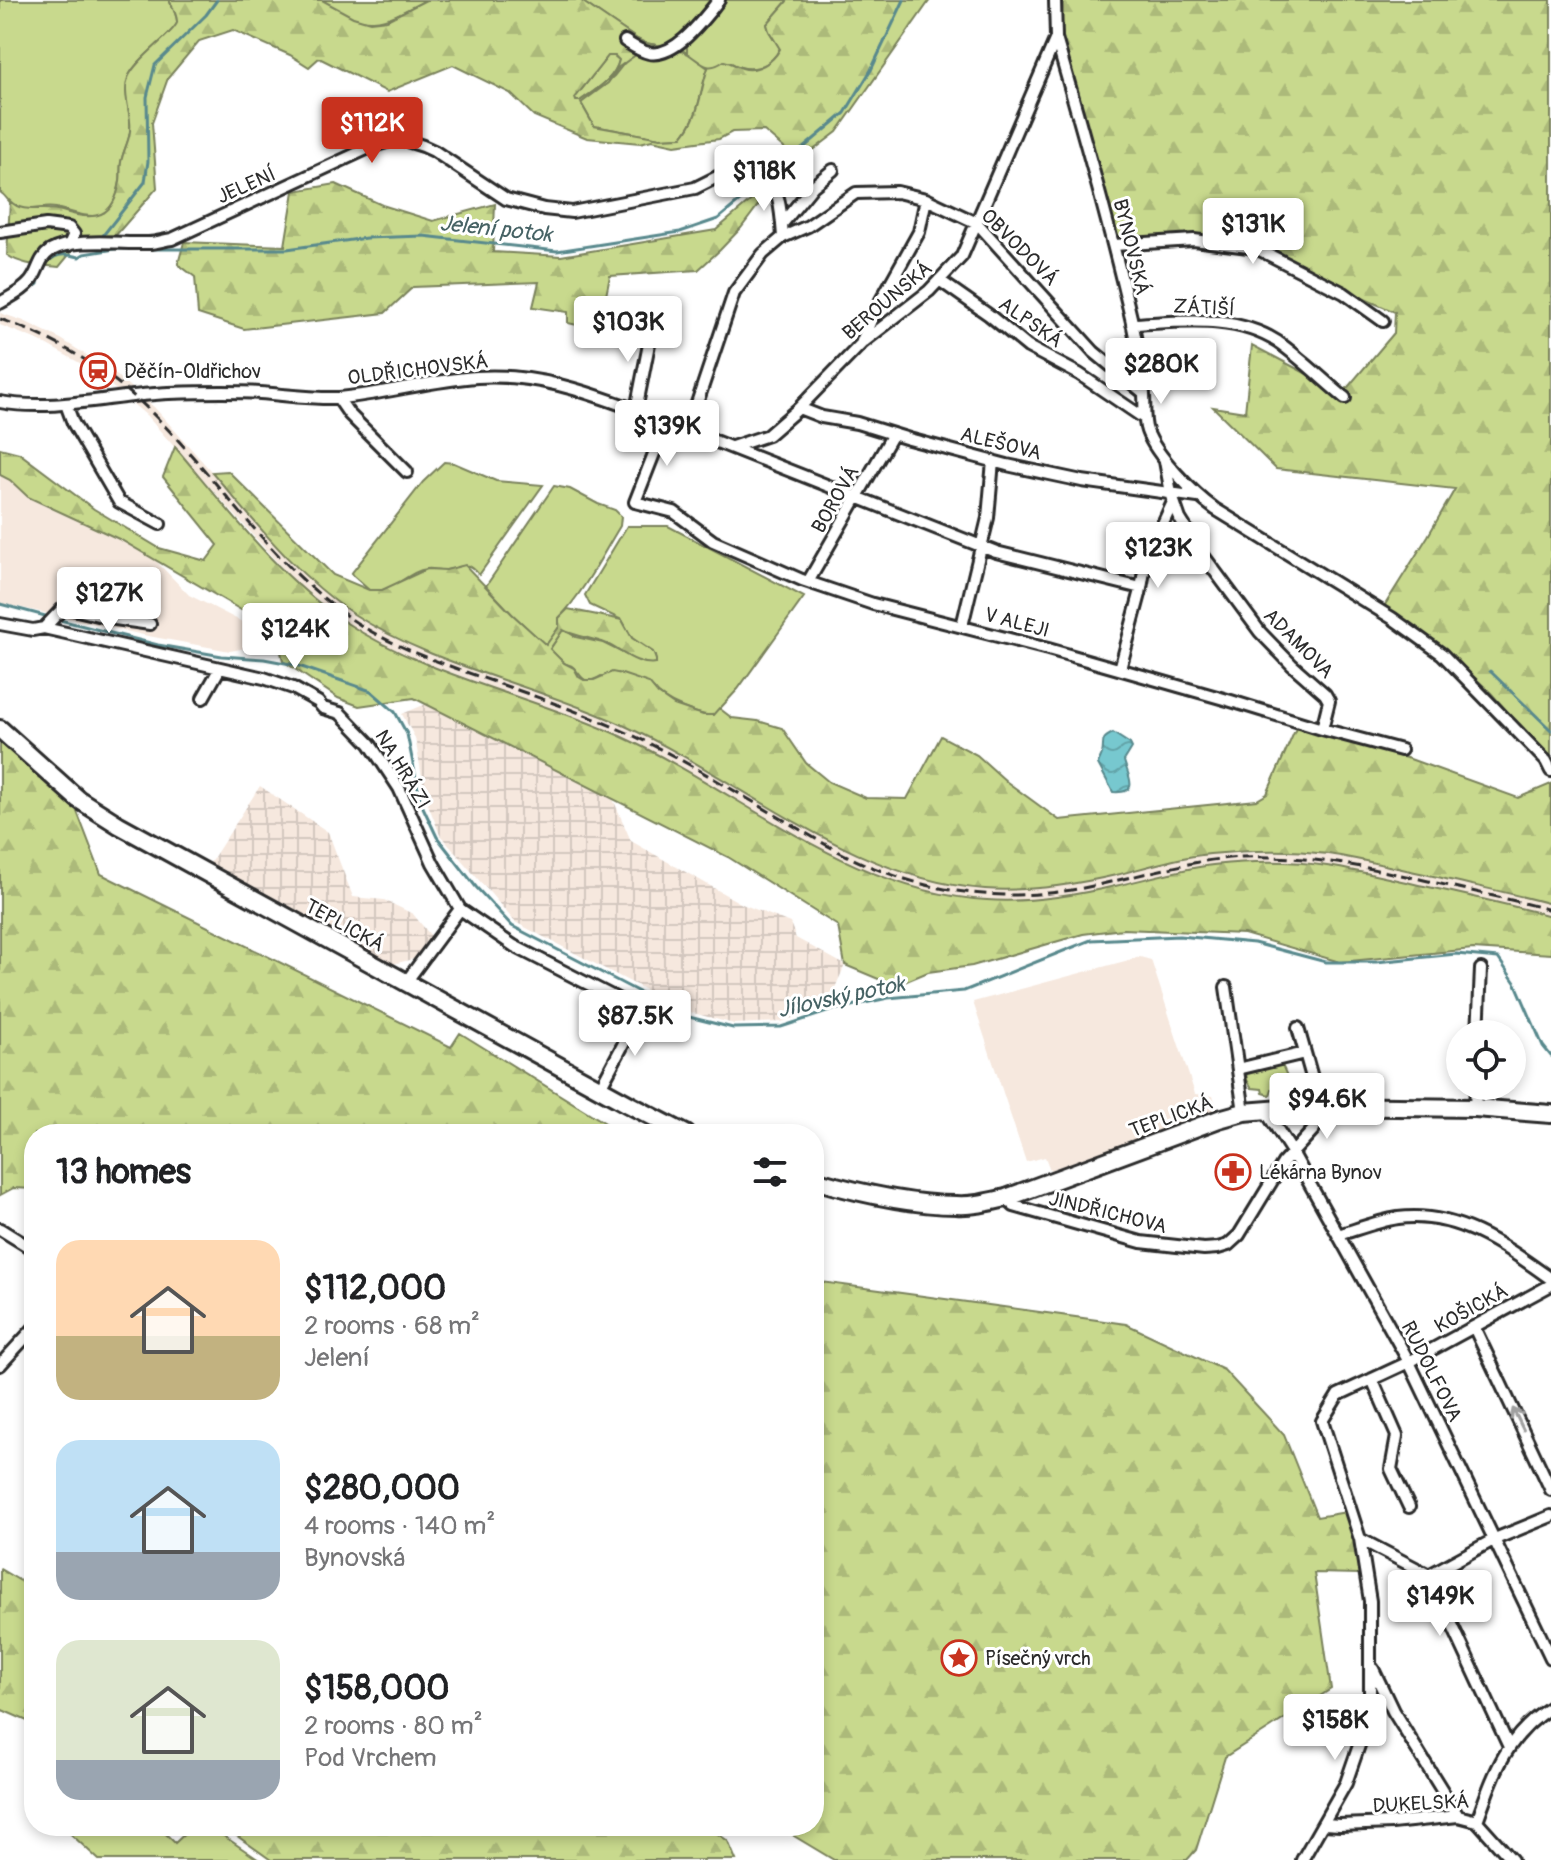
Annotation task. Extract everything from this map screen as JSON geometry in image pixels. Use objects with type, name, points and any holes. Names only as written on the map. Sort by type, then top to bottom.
[{"type":"main road","name":"TEPLICKÁ","points":[[0,729],[60,784],[98,812],[667,1124]]},
{"type":"main road","name":"TEPLICKÁ","points":[[824,1183],[860,1192],[955,1205],[979,1204],[1006,1198],[1244,1112],[1320,1106],[1475,1108],[1551,1114]]},
{"type":"street","points":[[625,41],[649,53],[663,52],[685,38],[719,0]]},
{"type":"street","name":"BEROUNSKÁ","points":[[732,447],[768,435],[862,343],[929,291],[962,256],[1056,38],[1055,0]]},
{"type":"street","name":"BYNOVSKÁ","points":[[1056,38],[1109,221],[1132,324],[1147,432],[1164,459],[1198,497],[1392,618],[1442,654],[1536,750],[1551,771]]},
{"type":"street","name":"JELENÍ","points":[[0,303],[29,284],[39,263],[51,251],[97,241],[150,243],[172,239],[373,146],[393,140],[404,140],[434,151],[506,199],[544,209],[572,212],[695,188],[741,165],[761,166],[780,198],[783,237]]},
{"type":"street","points":[[782,224],[813,186],[833,170]]},
{"type":"street","name":"OBVODOVÁ","points":[[688,430],[734,293],[763,254],[783,237],[808,226],[856,193],[897,192],[926,199],[977,223],[1094,352],[1144,393]]},
{"type":"street","points":[[862,343],[875,311],[919,232],[926,199]]},
{"type":"street","points":[[0,232],[46,225],[69,228],[74,234],[69,245]]},
{"type":"street","points":[[1114,245],[1194,240],[1256,248],[1344,293],[1383,321]]},
{"type":"street","name":"ALPSKÁ","points":[[939,280],[1028,347],[1079,374],[1144,418]]},
{"type":"street","name":"ZÁTIŠÍ","points":[[1132,324],[1194,321],[1246,327],[1277,342],[1345,398]]},
{"type":"street","points":[[636,410],[654,327]]},
{"type":"street","name":"OLDŘICHOVSKÁ","points":[[0,402],[66,404],[169,393],[256,393],[338,398],[456,379],[499,376],[529,379],[586,392],[636,410],[980,546],[1141,588]]},
{"type":"street","points":[[338,398],[349,414],[407,472]]},
{"type":"street","points":[[66,404],[73,423],[119,502],[160,524]]},
{"type":"street","name":"ALEŠOVA","points":[[799,408],[822,417],[857,423],[993,461],[1082,481],[1172,497],[1198,497]]},
{"type":"street","name":"V ALEJI","points":[[666,423],[635,502],[674,512],[713,541],[808,582],[873,604],[1120,669],[1401,750]]},
{"type":"street","name":"BOROVÁ","points":[[808,582],[893,434]]},
{"type":"street","name":"ADAMOVA","points":[[1164,459],[1180,519],[1200,551],[1260,632],[1325,694],[1329,701],[1322,729]]},
{"type":"street","points":[[962,626],[988,518],[993,461]]},
{"type":"street","points":[[1120,669],[1146,560],[1172,497]]},
{"type":"street","points":[[47,626],[64,607],[150,624]]},
{"type":"street","name":"NA HRÁZI","points":[[0,624],[33,630],[47,626],[181,661],[264,678],[293,688],[323,708],[340,713],[370,744],[399,788],[433,863],[460,909]]},
{"type":"street","points":[[203,698],[220,668]]},
{"type":"street","points":[[406,982],[460,909],[514,946],[641,1011],[600,1088]]},
{"type":"street","points":[[1479,1020],[1481,969]]},
{"type":"street","points":[[1226,987],[1244,1112]]},
{"type":"street","points":[[1298,1028],[1320,1106]]},
{"type":"street","points":[[1238,1069],[1305,1053]]},
{"type":"street","points":[[1475,1100],[1475,1108]]},
{"type":"street","name":"JINDŘICHOVA","points":[[1006,1198],[1014,1206],[1141,1242],[1187,1248],[1218,1248],[1235,1241],[1283,1163],[1314,1129],[1320,1106]]},
{"type":"street","name":"RUDOLFOVA","points":[[1265,1110],[1292,1152],[1409,1362],[1551,1658]]},
{"type":"street","points":[[1338,1235],[1397,1218],[1438,1219],[1484,1234],[1551,1282]]},
{"type":"street","points":[[0,1229],[24,1244]]},
{"type":"street","name":"KOŠICKÁ","points":[[1302,1860],[1346,1783],[1365,1728],[1370,1700],[1370,1601],[1360,1539],[1322,1421],[1338,1395],[1409,1362],[1551,1282]]},
{"type":"street","points":[[1474,1327],[1551,1490]]},
{"type":"street","points":[[0,1365],[24,1339]]},
{"type":"street","points":[[1372,1379],[1397,1436],[1391,1469],[1409,1507]]},
{"type":"street","points":[[1429,1575],[1495,1539],[1551,1516]]},
{"type":"street","points":[[1360,1539],[1429,1575],[1509,1747]]},
{"type":"street","points":[[1371,1665],[1393,1711],[1458,1816]]},
{"type":"street","name":"DUKELSKÁ","points":[[1324,1824],[1392,1823],[1458,1816],[1477,1821],[1495,1771],[1509,1747],[1523,1727],[1551,1707]]},
{"type":"street","points":[[1477,1821],[1512,1860]]},
{"type":"shaded area","points":[[0,313],[61,339],[110,370],[154,407],[291,561],[396,639],[622,724],[662,743],[815,832],[880,864],[933,881],[1014,889],[1085,882],[1207,854],[1295,851],[1364,861],[1513,894],[1551,904],[1551,916],[1362,872],[1294,863],[1208,866],[1087,893],[1014,901],[930,892],[875,875],[809,842],[657,754],[618,735],[410,657],[342,620],[283,569],[146,415],[78,362],[40,341],[0,325]]},
{"type":"shaded area","points":[[0,475],[28,497],[121,540],[154,559],[189,595],[266,634],[262,645],[230,651],[0,603]]},
{"type":"shaded area","points":[[426,704],[613,799],[631,841],[742,904],[790,923],[796,938],[845,965],[827,1006],[781,1022],[734,1024],[686,1011],[515,922],[440,835],[426,799],[415,738],[402,714]]},
{"type":"shaded area","points":[[260,786],[328,832],[353,897],[384,900],[413,914],[431,936],[417,958],[393,964],[210,863]]},
{"type":"shaded area","points":[[1140,957],[1151,960],[1195,1094],[1213,1096],[1218,1111],[1050,1170],[1045,1157],[1026,1162],[973,1002]]},
{"type":"green space","points":[[0,0],[169,0],[172,5],[177,21],[174,28],[137,64],[128,78],[130,133],[122,158],[116,197],[105,213],[89,216],[51,207],[18,208],[0,192]]},
{"type":"green space","points":[[169,0],[322,0],[353,17],[370,22],[387,20],[426,0],[580,0],[637,39],[663,46],[681,35],[713,0],[725,0],[687,46],[687,53],[694,58],[684,51],[637,54],[619,67],[608,83],[581,103],[594,126],[660,138],[682,137],[688,128],[696,112],[708,68],[702,64],[713,66],[724,61],[753,69],[773,58],[780,49],[767,24],[788,0],[930,0],[837,132],[799,161],[764,131],[732,132],[719,139],[675,145],[652,140],[640,143],[587,138],[534,116],[510,93],[453,65],[387,92],[319,58],[309,67],[290,55],[233,30],[199,41],[168,78],[152,123],[157,188],[116,235],[83,238],[59,267],[13,259],[7,255],[10,201],[22,208],[55,209],[84,216],[101,214],[113,203],[130,132],[126,94],[128,78],[177,23]],"holes":[[[608,56],[619,60],[613,73],[598,88],[576,101],[575,98]]]},
{"type":"green space","points":[[322,0],[426,0],[397,15],[374,21],[351,17]]},
{"type":"green space","points":[[580,0],[713,0],[681,35],[663,46],[637,39]]},
{"type":"green space","points":[[725,0],[788,0],[767,24],[780,48],[771,60],[752,68],[730,62],[708,68],[696,111],[682,137],[660,138],[594,126],[581,103],[637,54],[686,53],[687,46]]},
{"type":"green space","points":[[1063,0],[1551,0],[1551,761],[1491,693],[1450,654],[1383,608],[1455,489],[1276,469],[1213,407],[1245,412],[1252,345],[1343,393],[1394,333],[1395,312],[1257,253],[1108,237],[1061,34]]},
{"type":"green space","points":[[608,56],[619,60],[613,73],[598,88],[576,102],[575,98]]},
{"type":"green space","points":[[336,184],[382,205],[433,221],[495,204],[493,252],[561,256],[716,230],[768,186],[769,191],[741,228],[698,270],[610,276],[599,330],[568,323],[568,312],[533,307],[539,282],[413,287],[385,313],[244,329],[198,314],[195,277],[178,264],[184,242],[285,246],[294,191]]},
{"type":"green space","points":[[175,447],[276,563],[298,585],[345,622],[410,657],[620,736],[797,836],[888,879],[936,893],[987,900],[1019,900],[1083,893],[1213,865],[1270,862],[1313,864],[1376,875],[1551,916],[1551,954],[1473,949],[1340,962],[1244,934],[1123,929],[1083,934],[972,966],[928,972],[895,986],[845,965],[838,926],[728,857],[414,698],[359,706],[338,698],[283,661],[279,643],[248,625],[253,617],[121,540],[28,497],[0,475],[0,448],[19,453],[94,509],[159,548],[206,561],[218,545],[163,477]]},
{"type":"green space","points":[[444,462],[454,463],[496,481],[543,485],[479,575],[467,566],[427,569],[386,589],[369,590],[351,574],[423,482]]},
{"type":"green space","points":[[228,471],[333,575],[369,590],[382,590],[427,569],[446,570],[465,565],[546,645],[559,627],[559,618],[568,609],[622,620],[632,638],[653,652],[656,663],[637,660],[607,644],[563,630],[550,649],[584,680],[594,680],[612,672],[622,674],[649,683],[674,705],[703,715],[713,715],[719,708],[732,718],[782,728],[806,763],[829,782],[866,798],[907,799],[941,736],[977,755],[1007,782],[1059,820],[1257,800],[1267,794],[1296,728],[1410,759],[1518,798],[1551,784],[1551,904],[1366,861],[1299,851],[1198,855],[1084,882],[1018,889],[985,889],[936,881],[888,867],[799,824],[669,748],[625,726],[416,647],[352,613],[295,565],[212,472]]},
{"type":"green space","points":[[554,486],[570,489],[615,510],[621,516],[620,526],[584,586],[559,618],[559,627],[546,646],[486,586]]},
{"type":"green space","points":[[627,526],[668,526],[804,597],[738,689],[714,715],[681,707],[654,689],[601,676],[586,680],[550,649],[563,629],[576,637],[603,643],[641,662],[656,663],[655,656],[632,638],[622,620],[590,605],[585,595]]},
{"type":"green space","points":[[0,737],[76,809],[101,874],[451,1047],[460,1033],[607,1124],[24,1124],[24,1189],[13,1188],[0,1195]]},
{"type":"green space","points":[[1281,1063],[1293,1089],[1278,1093],[1272,1089],[1270,1095],[1263,1093],[1262,1089],[1252,1088],[1246,1072]]},
{"type":"green space","points":[[824,1282],[1126,1324],[1224,1370],[1284,1435],[1317,1517],[1347,1512],[1360,1574],[1314,1573],[1331,1689],[1225,1757],[1196,1850],[1187,1860],[834,1860],[794,1836],[824,1836]]},
{"type":"green space","points":[[0,1569],[24,1583],[24,1720],[0,1709]]},
{"type":"green space","points":[[73,1836],[168,1836],[175,1843],[182,1836],[224,1836],[259,1860],[99,1860]]},
{"type":"green space","points":[[237,1836],[721,1836],[728,1841],[736,1860],[271,1860]]},
{"type":"water","points":[[1113,733],[1132,748],[1124,761],[1130,787],[1122,792],[1113,792],[1098,764],[1104,739]]},
{"type":"waterway","points":[[101,238],[145,182],[148,161],[147,97],[155,65],[217,0]]},
{"type":"waterway","name":"Jelení potok","points":[[771,175],[845,113],[871,70],[904,0]]},
{"type":"waterway","name":"Jelení potok","points":[[43,267],[59,255],[79,257],[115,249],[287,249],[366,238],[423,236],[557,251],[680,232],[718,219],[765,180]]},
{"type":"waterway","name":"Jelení potok","points":[[24,294],[38,284],[39,273]]},
{"type":"waterway","name":"Jílovský potok","points":[[0,604],[49,617]]},
{"type":"waterway","name":"Jílovský potok","points":[[56,619],[158,645],[296,665],[371,691],[395,712],[407,734],[421,803],[437,837],[512,926],[685,1016],[733,1028],[781,1027],[833,1010],[888,998],[964,991],[1091,940],[1179,936],[1254,943],[1326,962],[1376,962],[1456,954],[1498,958],[1516,984],[1543,1046],[1551,1056]]},
{"type":"waterway","points":[[1490,671],[1551,730]]},
{"type":"railway","points":[[0,319],[79,356],[132,394],[172,434],[288,565],[355,621],[417,653],[583,714],[643,740],[834,849],[882,871],[958,891],[1010,895],[1088,887],[1222,859],[1289,858],[1378,870],[1551,910]]},
{"type":"place","name":"Děčín-Oldřichov","points":[[98,371]]},
{"type":"place","name":"Lékárna Bynov","points":[[1233,1172]]},
{"type":"place","name":"Písečný vrch","points":[[959,1658]]}]
